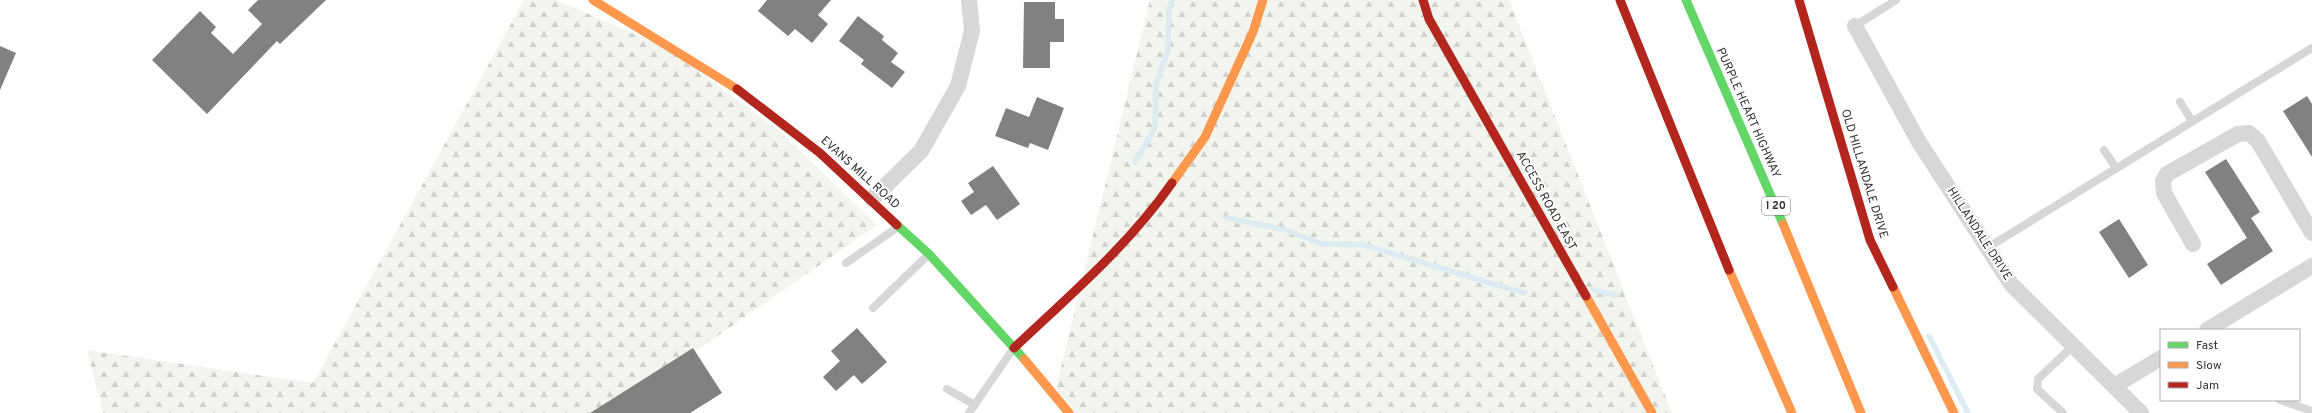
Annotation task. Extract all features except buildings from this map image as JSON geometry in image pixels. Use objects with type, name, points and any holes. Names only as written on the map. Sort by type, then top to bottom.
[{"type":"main road","name":"EVANS MILL ROAD","points":[[593,0],[727,81],[820,153],[872,199],[929,254],[1014,348],[1069,413]]},
{"type":"main road","points":[[1014,348],[1101,266],[1150,215],[1205,137],[1253,32],[1263,0]]},
{"type":"main road","name":"ACCESS ROAD EAST","points":[[1423,0],[1429,19],[1652,413]]},
{"type":"main road","points":[[1620,0],[1734,282],[1792,413]]},
{"type":"main road","name":"PURPLE HEART HIGHWAY","points":[[1686,0],[1810,285],[1861,413]]},
{"type":"main road","name":"OLD HILLANDALE DRIVE","points":[[1799,0],[1870,240],[1954,413]]},
{"type":"street","points":[[872,199],[921,151],[958,86],[972,31],[969,0]]},
{"type":"street","name":"HILLANDALE DRIVE","points":[[1855,26],[1919,142],[2011,284],[2141,413]]},
{"type":"street","points":[[2193,244],[2164,193],[2163,181],[2167,174],[2238,134],[2250,133],[2258,141],[2312,233]]},
{"type":"street","points":[[2209,329],[2312,266]]},
{"type":"street","points":[[2114,386],[2160,359]]},
{"type":"lane","points":[[1855,26],[1896,0]]},
{"type":"lane","points":[[1987,248],[2312,48]]},
{"type":"lane","points":[[2180,102],[2192,121]]},
{"type":"lane","points":[[2104,150],[2116,168]]},
{"type":"lane","points":[[846,263],[900,226]]},
{"type":"lane","points":[[873,308],[929,254]]},
{"type":"lane","points":[[2063,413],[2037,389],[2038,379],[2073,346]]},
{"type":"lane","points":[[969,413],[1014,348]]},
{"type":"lane","points":[[947,388],[975,405]]},
{"type":"lane","points":[[2283,401],[2312,411]]},
{"type":"green space","points":[[524,0],[556,0],[665,47],[779,131],[877,225],[643,388],[648,413],[103,413],[87,350],[313,383]]},
{"type":"green space","points":[[1150,0],[1509,0],[1672,413],[1076,413],[1056,388]]},
{"type":"waterway","points":[[1135,162],[1155,128],[1156,84],[1168,50],[1169,9],[1172,0]]},
{"type":"waterway","points":[[1227,218],[1286,230],[1322,244],[1364,245],[1524,293]]},
{"type":"waterway","points":[[1593,290],[1616,295]]},
{"type":"waterway","points":[[1929,336],[1968,413]]},
{"type":"traffic: fast","points":[[1686,0],[1783,224]]},
{"type":"traffic: fast","points":[[897,225],[929,254],[1024,359]]},
{"type":"traffic: slow","points":[[593,0],[737,89]]},
{"type":"traffic: slow","points":[[1172,183],[1205,137],[1253,32],[1263,0]]},
{"type":"traffic: slow","points":[[1783,224],[1861,413]]},
{"type":"traffic: slow","points":[[1729,270],[1792,413]]},
{"type":"traffic: slow","points":[[1893,287],[1954,413]]},
{"type":"traffic: slow","points":[[1586,296],[1652,413]]},
{"type":"traffic: slow","points":[[1024,359],[1069,413]]},
{"type":"traffic: jam","points":[[1423,0],[1429,19],[1586,296]]},
{"type":"traffic: jam","points":[[1620,0],[1729,270]]},
{"type":"traffic: jam","points":[[1799,0],[1870,240],[1893,287]]},
{"type":"traffic: jam","points":[[737,89],[820,153],[897,225]]},
{"type":"traffic: jam","points":[[1014,348],[1097,270],[1155,206],[1172,183]]}]
